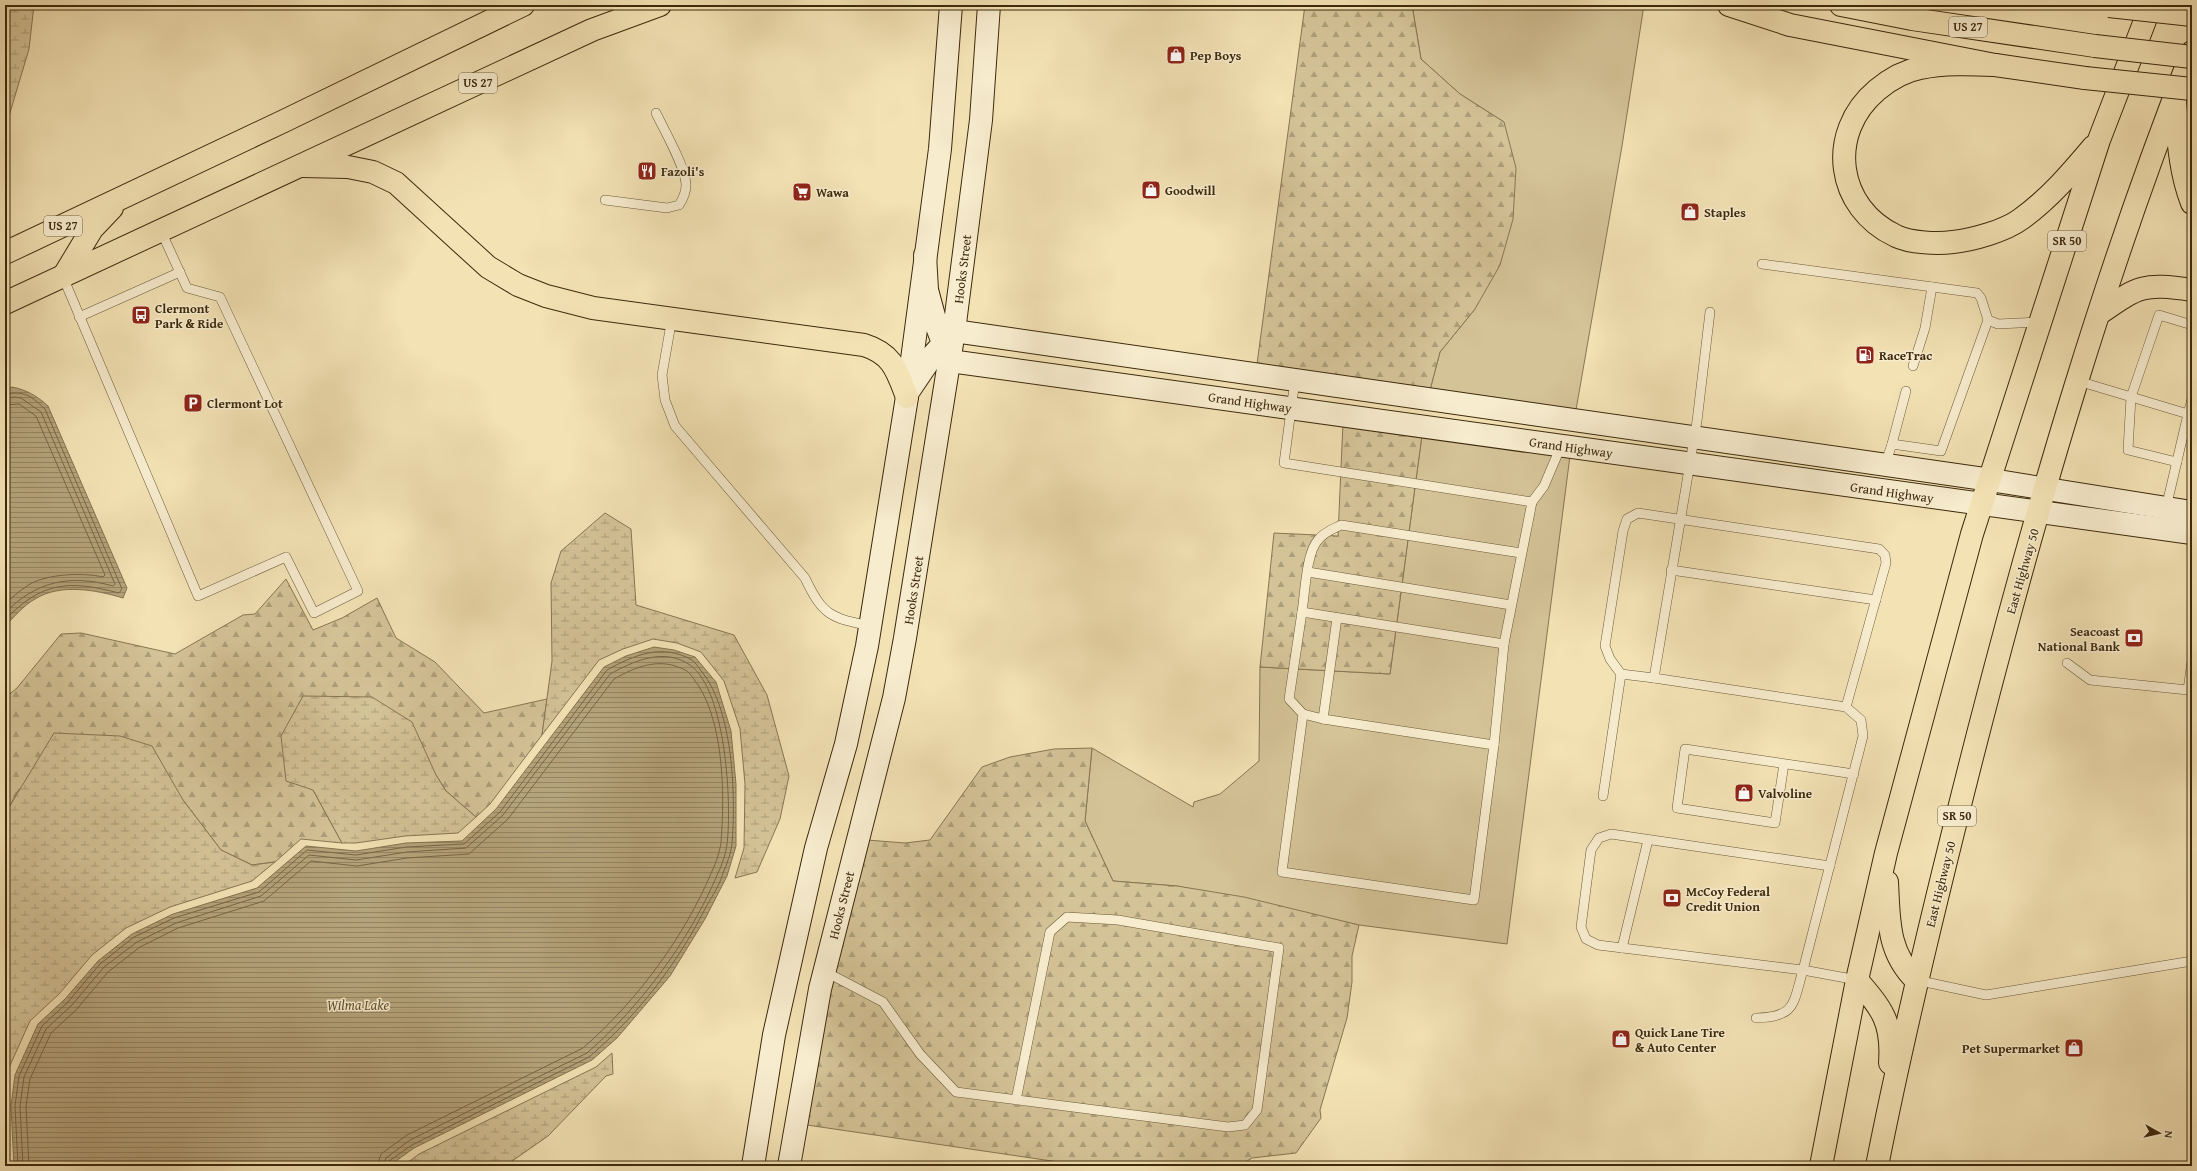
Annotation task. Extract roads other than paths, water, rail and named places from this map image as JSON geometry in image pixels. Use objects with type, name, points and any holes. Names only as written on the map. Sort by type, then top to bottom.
[{"type":"highway","name":"US 27","points":[[5,253],[121,199],[523,5]]},
{"type":"highway","name":"US 27","points":[[5,303],[592,30],[660,5]]},
{"type":"highway","points":[[1729,5],[1790,24],[1995,65],[2183,93],[2181,163],[2186,188],[2192,203]]},
{"type":"highway","name":"US 27","points":[[1841,5],[1912,19],[2095,46],[2192,57]]},
{"type":"highway","name":"SR 50","points":[[1820,1166],[1857,980],[1886,853],[1972,534],[1991,480],[2099,140],[2151,5]]},
{"type":"highway","points":[[2106,6],[2192,15]]},
{"type":"highway","name":"SR 50","points":[[2045,489],[2100,314],[2161,131],[2183,93],[2192,52]]},
{"type":"highway","points":[[1995,65],[1955,64],[1918,68],[1890,80],[1866,99],[1852,121],[1843,151],[1845,176],[1858,202],[1878,226],[1898,237],[1932,242],[1973,240],[2020,220],[2059,187],[2099,140]]},
{"type":"highway","points":[[298,166],[348,167],[373,172],[396,183],[488,267],[518,285],[546,296],[593,308],[856,344],[876,349],[886,355],[893,365],[907,397]]},
{"type":"highway","points":[[63,277],[92,229],[121,199]]},
{"type":"highway","points":[[2100,314],[2130,292],[2146,286],[2166,286],[2192,290]]},
{"type":"highway","name":"East Highway 50","points":[[1877,1166],[1916,980],[1998,655],[2045,489]]},
{"type":"highway","points":[[1886,853],[1892,942],[1906,969],[1916,980]]},
{"type":"highway","points":[[1857,980],[1880,1007],[1889,1027],[1891,1051],[1885,1124]]},
{"type":"street","points":[[753,1166],[774,1035],[816,848],[846,744],[871,626],[907,397],[940,149],[951,5]]},
{"type":"street","name":"Hooks Street","points":[[789,1166],[824,971],[894,698],[949,346],[981,120],[989,5]]},
{"type":"street","points":[[907,397],[912,383],[933,355],[949,346],[927,290],[925,255]]},
{"type":"street","name":"Grand Highway","points":[[949,346],[1295,380],[1991,480],[2192,512]]},
{"type":"street","name":"Grand Highway","points":[[949,346],[1291,408],[2192,533]]},
{"type":"lane","points":[[605,200],[667,208],[678,205],[684,197],[686,184],[681,166],[656,113]]},
{"type":"lane","points":[[63,277],[198,596],[286,557],[314,613],[358,592],[220,297],[187,288],[161,230]]},
{"type":"lane","points":[[1762,264],[1977,293],[1981,298],[1988,320],[1941,451],[1892,444]]},
{"type":"lane","points":[[80,316],[180,272]]},
{"type":"lane","points":[[1913,366],[1926,328],[1932,287]]},
{"type":"lane","points":[[1654,678],[1671,570],[1695,438],[1710,312]]},
{"type":"lane","points":[[2177,462],[2128,450],[2131,397],[2159,316],[2192,325]]},
{"type":"lane","points":[[672,318],[662,375],[665,400],[676,426],[805,578],[815,598],[826,612],[845,621],[871,626]]},
{"type":"lane","points":[[1988,320],[1998,324],[2041,322]]},
{"type":"lane","points":[[1295,380],[1284,463],[1532,502]]},
{"type":"lane","points":[[2078,382],[2188,414]]},
{"type":"lane","points":[[1886,465],[1906,391]]},
{"type":"lane","points":[[2166,508],[2192,399]]},
{"type":"lane","points":[[1304,714],[1282,872],[1474,900],[1494,745],[1504,644],[1511,605],[1532,502],[1544,486],[1561,446]]},
{"type":"lane","points":[[1603,796],[1621,674],[1610,659],[1605,646],[1625,525],[1627,519],[1638,513],[1680,518],[1878,549],[1885,555],[1886,563],[1846,707]]},
{"type":"lane","points":[[1494,745],[1323,719],[1304,714],[1289,699],[1311,553],[1317,540],[1326,532],[1342,525],[1521,554]]},
{"type":"lane","points":[[1671,570],[1876,600]]},
{"type":"lane","points":[[1308,572],[1511,605]]},
{"type":"lane","points":[[1302,612],[1504,644]]},
{"type":"lane","points":[[1323,719],[1336,618]]},
{"type":"lane","points":[[2067,663],[2090,680],[2188,690],[2192,661]]},
{"type":"lane","points":[[1621,674],[1846,707],[1861,720],[1863,736],[1854,774],[1793,1005],[1784,1014],[1774,1018],[1756,1018]]},
{"type":"lane","points":[[1784,764],[1775,823],[1677,808],[1685,749],[1854,774]]},
{"type":"lane","points":[[1830,866],[1611,834],[1599,838],[1591,850],[1581,927],[1586,939],[1598,945],[1803,970],[1857,980]]},
{"type":"lane","points":[[1622,948],[1648,840]]},
{"type":"lane","points":[[824,971],[883,1002],[920,1054],[956,1092],[1016,1100],[1228,1127],[1245,1125],[1257,1110],[1279,948],[1118,920],[1067,917],[1050,932],[1016,1100]]},
{"type":"lane","points":[[1916,980],[1986,995],[2192,961]]},
{"type":"water","points":[[12,387],[32,394],[48,406],[127,588],[123,598],[79,590],[56,591],[45,594],[27,604],[5,626],[5,391]]},
{"type":"water","name":"Wilma Lake","points":[[654,647],[674,650],[695,657],[716,682],[731,731],[736,784],[736,846],[727,876],[705,919],[670,976],[617,1038],[592,1060],[414,1148],[389,1166],[14,1166],[11,1106],[15,1075],[38,1024],[65,999],[98,961],[132,934],[173,914],[257,888],[306,846],[356,851],[406,843],[462,841],[496,809],[604,667],[626,656]]},
{"type":"place","name":"Pep Boys","points":[[1176,55]]},
{"type":"place","name":"Fazoli's","points":[[647,171]]},
{"type":"place","name":"Goodwill","points":[[1151,190]]},
{"type":"place","name":"Wawa","points":[[802,192]]},
{"type":"place","name":"Staples","points":[[1690,212]]},
{"type":"place","name":"Clermont Park & Ride","points":[[141,315]]},
{"type":"place","name":"RaceTrac","points":[[1865,355]]},
{"type":"place","name":"Clermont Lot","points":[[193,403]]},
{"type":"place","name":"Seacoast National Bank","points":[[2134,638]]},
{"type":"place","name":"Valvoline","points":[[1744,793]]},
{"type":"place","name":"McCoy Federal Credit Union","points":[[1672,898]]},
{"type":"place","name":"Quick Lane Tire & Auto Center","points":[[1621,1039]]},
{"type":"place","name":"Pet Supermarket","points":[[2074,1048]]}]
